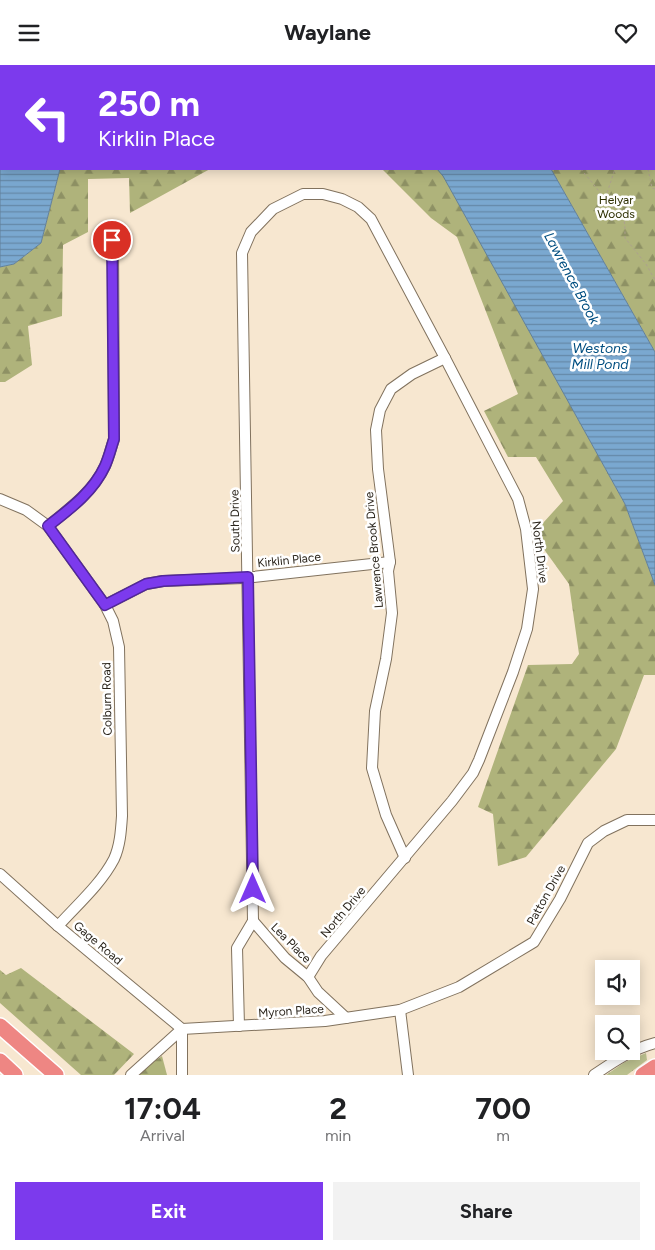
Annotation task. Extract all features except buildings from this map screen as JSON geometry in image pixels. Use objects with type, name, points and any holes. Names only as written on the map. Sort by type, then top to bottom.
[{"type":"highway","points":[[0,1026],[56,1075]]},
{"type":"highway","points":[[0,1061],[15,1075]]},
{"type":"highway","points":[[643,1075],[655,1067]]},
{"type":"street","name":"North Drive","points":[[290,201],[303,194],[323,194],[342,199],[358,207],[371,219],[446,357],[518,499],[526,529],[532,589],[527,629],[513,671],[473,773],[405,858],[321,957],[308,977]]},
{"type":"street","name":"South Drive","points":[[253,921],[242,253],[251,232],[273,209],[290,201]]},
{"type":"street","points":[[48,526],[82,499],[100,476],[114,439],[112,240]]},
{"type":"street","name":"Lawrence Brook Drive","points":[[405,858],[386,815],[372,768],[375,711],[386,659],[392,613],[388,571],[390,561],[378,469],[376,430],[380,410],[391,389],[412,374],[446,357]]},
{"type":"street","name":"Colburn Road","points":[[0,499],[26,510],[48,526],[105,605],[113,621],[118,647],[122,816],[120,841],[114,858],[103,875],[58,926]]},
{"type":"street","name":"Kirklin Place","points":[[105,605],[146,584],[163,581],[248,577],[390,561]]},
{"type":"street","name":"Patton Drive","points":[[400,1010],[460,987],[534,942],[560,899],[588,843],[604,831],[627,820],[655,820]]},
{"type":"street","name":"Gage Road","points":[[0,874],[58,926],[182,1029]]},
{"type":"street","name":"Lea Place","points":[[239,1027],[237,948],[253,921],[285,958],[308,977],[318,992],[346,1018]]},
{"type":"street","points":[[400,1010],[408,1075]]},
{"type":"street","name":"Myron Place","points":[[182,1029],[325,1021],[400,1010]]},
{"type":"street","points":[[131,1075],[182,1029]]},
{"type":"street","points":[[182,1029],[182,1075]]},
{"type":"street","points":[[594,1075],[636,1049],[655,1043]]},
{"type":"path","points":[[582,170],[601,193],[604,203]]},
{"type":"path","points":[[604,203],[615,170]]},
{"type":"path","points":[[648,170],[652,188],[655,189]]},
{"type":"path","points":[[604,203],[616,207],[622,213],[625,221],[624,238],[646,264],[655,280]]},
{"type":"green space","points":[[60,170],[208,170],[130,213],[129,178],[88,179],[88,232],[63,245],[62,316],[28,326],[32,365],[5,382],[0,382],[0,267],[14,264],[41,243]]},
{"type":"green space","points":[[383,170],[438,170],[443,175],[625,504],[655,585],[655,675],[644,675],[616,749],[526,857],[498,866],[493,814],[478,807],[528,665],[572,664],[579,654],[569,584],[533,534],[563,501],[536,457],[508,457],[484,411],[518,394],[457,237],[431,218]]},
{"type":"green space","name":"Helyar Woods","points":[[552,170],[655,170],[655,352]]},
{"type":"green space","points":[[21,968],[134,1054],[114,1075],[81,1075],[0,1003],[0,970],[6,975]]},
{"type":"green space","points":[[646,1053],[647,1060],[627,1075],[606,1075],[625,1062],[640,1060],[640,1056]]},
{"type":"green space","points":[[162,1056],[167,1075],[134,1075]]},
{"type":"water","points":[[0,170],[60,170],[41,243],[14,264],[0,267]]},
{"type":"water","name":"Westons Mill Pond","points":[[438,170],[552,170],[655,352],[655,585],[625,504],[443,176]]},
{"type":"route","points":[[112,240],[114,439],[100,476],[82,499],[48,526],[105,605],[146,584],[163,581],[248,577],[253,889]]},
{"type":"water label","name":"Lawrence Brook","points":[[572,278]]}]
